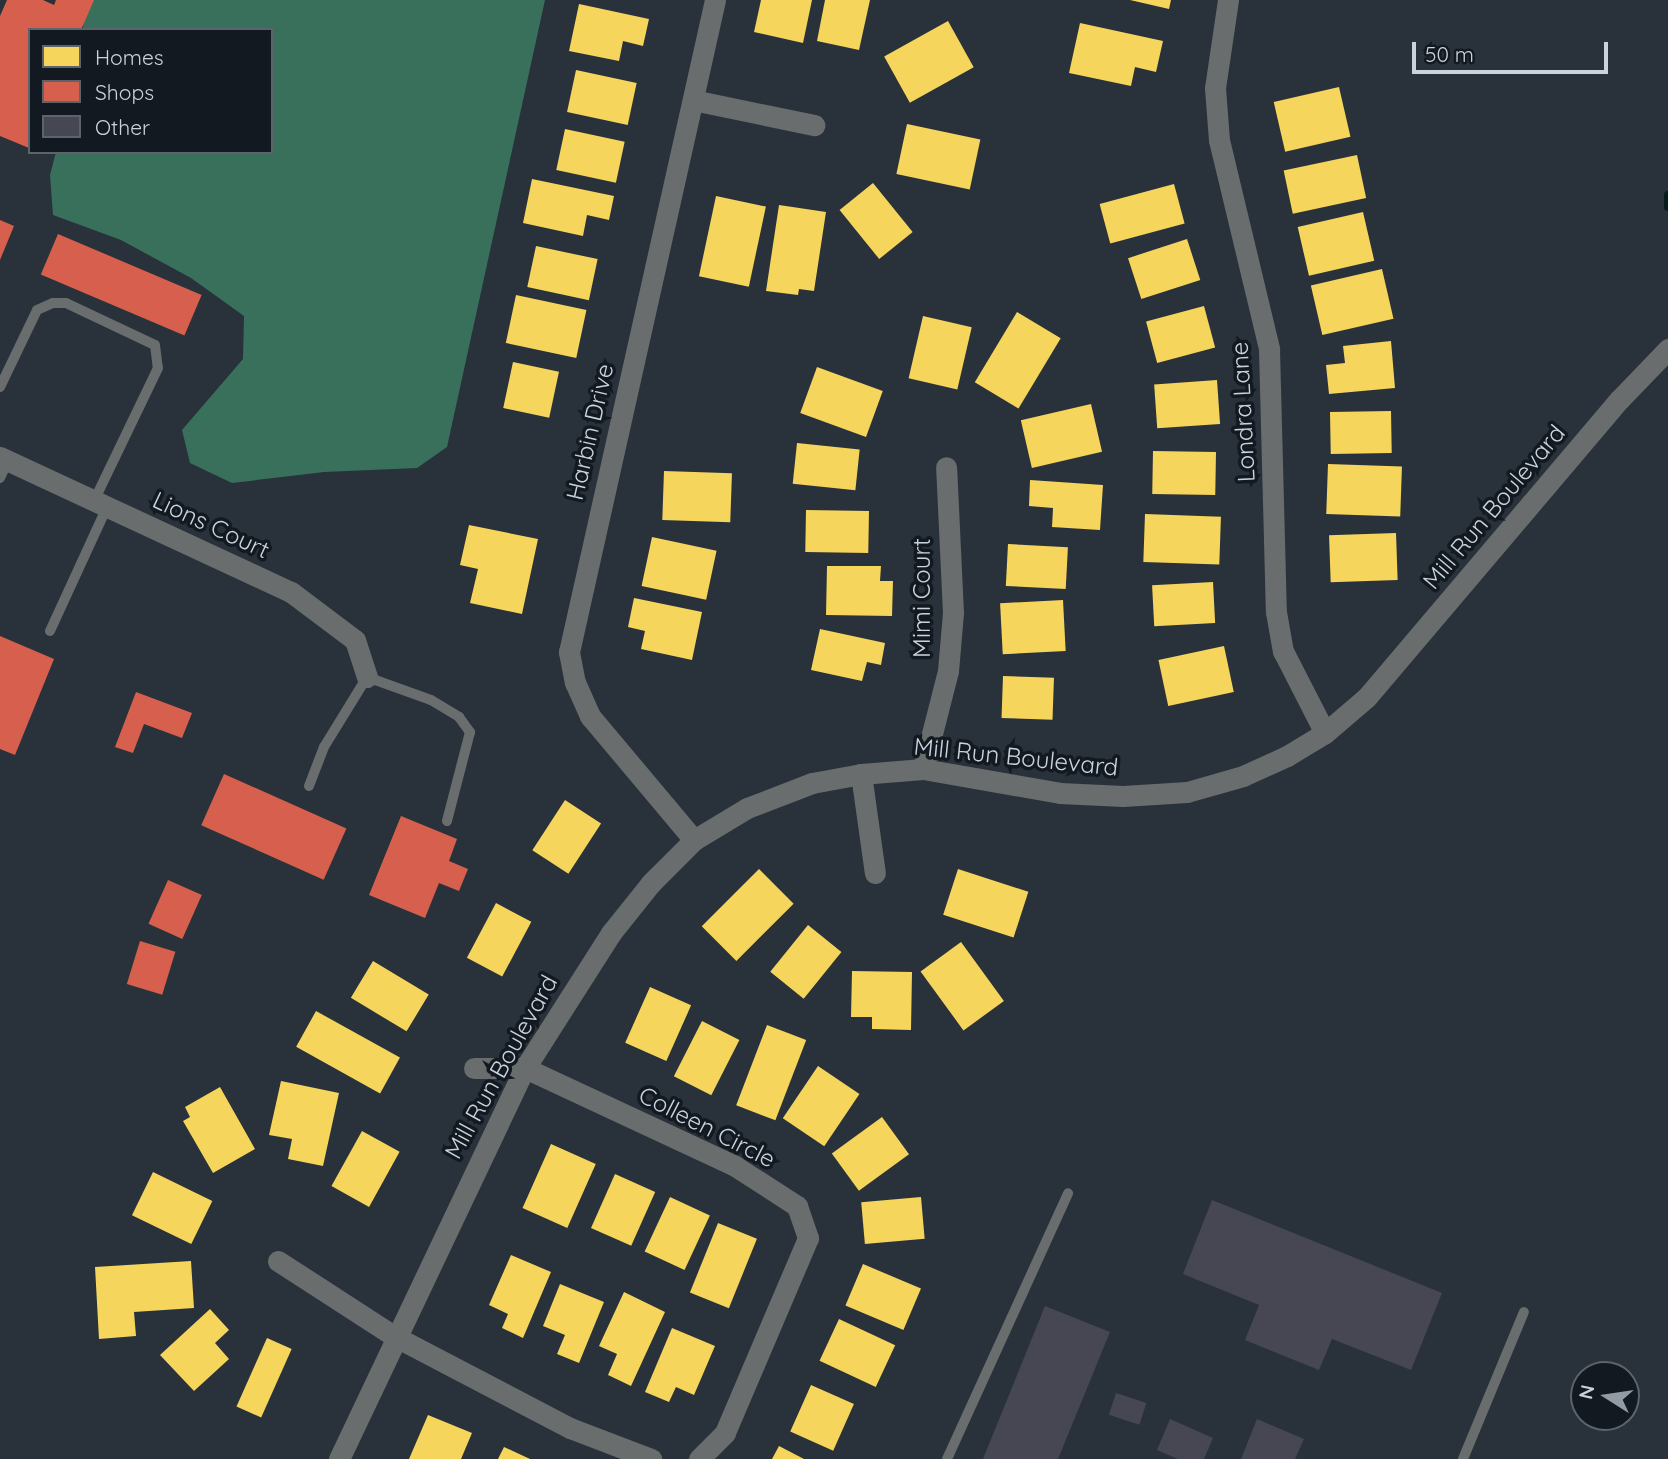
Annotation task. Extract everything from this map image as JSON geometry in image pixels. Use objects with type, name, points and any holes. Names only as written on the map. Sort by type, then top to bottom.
[{"type":"street","name":"Harbin Drive","points":[[694,840],[590,716],[575,683],[569,652],[715,0]]},
{"type":"street","name":"Londra Lane","points":[[1228,0],[1215,88],[1219,140],[1269,349],[1276,612],[1283,651],[1325,733]]},
{"type":"street","points":[[693,100],[814,125]]},
{"type":"street","name":"Mill Run Boulevard","points":[[339,1459],[394,1336],[525,1068],[611,933],[694,840],[747,808],[812,783],[861,774],[923,769],[1060,793],[1123,796],[1187,792],[1243,776],[1325,733],[1367,697],[1668,349]]},
{"type":"street","name":"Lions Court","points":[[3,465],[101,502],[321,611],[355,640],[366,677]]},
{"type":"street","name":"Mimi Court","points":[[923,769],[948,671],[953,613],[946,467]]},
{"type":"street","points":[[861,774],[875,873]]},
{"type":"street","points":[[474,1068],[525,1068]]},
{"type":"street","name":"Colleen Circle","points":[[525,1068],[735,1166],[797,1206],[808,1238],[725,1433],[699,1459]]},
{"type":"street","points":[[278,1261],[394,1336],[570,1428],[651,1459]]},
{"type":"lane","points":[[0,387],[37,310],[53,303],[66,303],[155,345],[158,368],[50,631]]},
{"type":"lane","points":[[309,786],[324,747],[366,677],[431,700],[458,717],[470,732],[447,821]]},
{"type":"lane","points":[[947,1459],[1068,1193]]},
{"type":"lane","points":[[1463,1459],[1524,1312]]},
{"type":"green space","points":[[84,0],[545,0],[447,447],[417,468],[324,472],[232,483],[190,463],[182,430],[243,359],[244,316],[191,278],[121,240],[53,215],[50,175],[55,154],[273,154],[273,28],[83,28]]},
{"type":"building: Homes","points":[[761,0],[812,0],[803,43],[754,32]]},
{"type":"building: Homes","points":[[825,0],[870,0],[859,50],[817,41]]},
{"type":"building: Homes","points":[[1130,0],[1171,0],[1169,9]]},
{"type":"building: Homes","points":[[579,4],[649,19],[643,46],[623,41],[619,61],[569,51]]},
{"type":"building: Homes","points":[[948,21],[974,67],[910,103],[884,56]]},
{"type":"building: Homes","points":[[1080,23],[1163,41],[1156,72],[1135,67],[1131,86],[1069,73]]},
{"type":"building: Homes","points":[[576,70],[637,83],[628,125],[567,112]]},
{"type":"building: Homes","points":[[1339,87],[1350,137],[1285,152],[1274,102]]},
{"type":"building: Homes","points":[[907,124],[980,140],[970,189],[896,174]]},
{"type":"building: Homes","points":[[565,129],[625,142],[616,183],[556,170]]},
{"type":"building: Homes","points":[[1357,155],[1366,198],[1293,214],[1284,171]]},
{"type":"building: Homes","points":[[532,179],[614,196],[609,220],[587,215],[583,236],[523,223]]},
{"type":"building: Homes","points":[[873,183],[913,232],[879,259],[840,210]]},
{"type":"building: Homes","points":[[1174,184],[1185,224],[1110,244],[1100,204]]},
{"type":"building: Homes","points":[[716,196],[766,207],[749,287],[699,276]]},
{"type":"building: Homes","points":[[779,205],[826,212],[814,291],[799,289],[798,295],[766,291]]},
{"type":"building: Homes","points":[[1363,212],[1374,261],[1309,276],[1298,227]]},
{"type":"building: Homes","points":[[1187,239],[1200,280],[1141,299],[1128,258]]},
{"type":"building: Homes","points":[[536,246],[598,259],[589,300],[527,287]]},
{"type":"building: Homes","points":[[1382,269],[1393,319],[1322,335],[1311,285]]},
{"type":"building: Homes","points":[[516,295],[586,310],[576,358],[506,343]]},
{"type":"building: Homes","points":[[1204,306],[1215,348],[1157,363],[1146,322]]},
{"type":"building: Homes","points":[[1017,312],[1061,338],[1018,409],[975,382]]},
{"type":"building: Homes","points":[[923,316],[972,327],[957,390],[909,378]]},
{"type":"building: Homes","points":[[1391,341],[1395,388],[1329,394],[1326,365],[1345,363],[1343,346]]},
{"type":"building: Homes","points":[[513,362],[559,372],[549,418],[503,408]]},
{"type":"building: Homes","points":[[817,367],[883,391],[866,437],[800,413]]},
{"type":"building: Homes","points":[[1217,380],[1220,424],[1157,428],[1154,384]]},
{"type":"building: Homes","points":[[1091,404],[1102,452],[1032,468],[1021,420]]},
{"type":"building: Homes","points":[[1391,411],[1392,453],[1331,454],[1330,412]]},
{"type":"building: Homes","points":[[797,443],[860,450],[855,490],[793,484]]},
{"type":"building: Homes","points":[[1153,451],[1216,452],[1215,495],[1152,494]]},
{"type":"building: Homes","points":[[1328,464],[1402,467],[1400,517],[1326,514]]},
{"type":"building: Homes","points":[[664,471],[732,473],[730,522],[662,520]]},
{"type":"building: Homes","points":[[1030,480],[1103,485],[1100,530],[1052,527],[1053,508],[1029,506]]},
{"type":"building: Homes","points":[[806,510],[869,511],[868,553],[805,552]]},
{"type":"building: Homes","points":[[1145,514],[1221,517],[1219,565],[1143,562]]},
{"type":"building: Homes","points":[[469,525],[538,539],[522,614],[470,603],[478,569],[460,565]]},
{"type":"building: Homes","points":[[1396,533],[1398,580],[1331,582],[1329,535]]},
{"type":"building: Homes","points":[[652,537],[717,551],[706,600],[642,586]]},
{"type":"building: Homes","points":[[1008,544],[1068,547],[1066,589],[1006,586]]},
{"type":"building: Homes","points":[[827,566],[881,566],[880,581],[893,581],[892,616],[826,615]]},
{"type":"building: Homes","points":[[1213,582],[1215,623],[1154,626],[1152,585]]},
{"type":"building: Homes","points":[[634,598],[702,612],[692,660],[641,649],[645,631],[628,627]]},
{"type":"building: Homes","points":[[1063,600],[1066,651],[1003,654],[1000,603]]},
{"type":"building: Homes","points":[[820,629],[885,643],[881,665],[867,662],[862,681],[811,670]]},
{"type":"building: Homes","points":[[1224,646],[1234,692],[1168,706],[1158,660]]},
{"type":"building: Homes","points":[[1003,676],[1054,678],[1053,720],[1002,718]]},
{"type":"building: Homes","points":[[565,800],[601,823],[568,874],[532,850]]},
{"type":"building: Homes","points":[[759,869],[794,904],[736,961],[702,926]]},
{"type":"building: Homes","points":[[958,869],[1028,892],[1014,938],[943,915]]},
{"type":"building: Homes","points":[[496,903],[531,922],[502,977],[467,958]]},
{"type":"building: Homes","points":[[808,925],[841,952],[804,999],[770,972]]},
{"type":"building: Homes","points":[[961,942],[1004,1001],[963,1030],[921,971]]},
{"type":"building: Homes","points":[[373,961],[429,994],[407,1031],[351,998]]},
{"type":"building: Homes","points":[[852,971],[912,972],[911,1030],[872,1029],[872,1017],[851,1017]]},
{"type":"building: Homes","points":[[650,987],[691,1005],[666,1061],[625,1043]]},
{"type":"building: Homes","points":[[316,1011],[400,1058],[380,1093],[296,1047]]},
{"type":"building: Homes","points":[[702,1021],[739,1040],[711,1095],[674,1076]]},
{"type":"building: Homes","points":[[767,1025],[806,1040],[775,1120],[736,1105]]},
{"type":"building: Homes","points":[[818,1066],[859,1094],[824,1146],[783,1118]]},
{"type":"building: Homes","points":[[281,1081],[339,1093],[323,1166],[288,1159],[292,1139],[269,1135]]},
{"type":"building: Homes","points":[[220,1087],[255,1149],[213,1173],[183,1121],[190,1117],[185,1107]]},
{"type":"building: Homes","points":[[882,1117],[909,1154],[859,1191],[832,1153]]},
{"type":"building: Homes","points":[[362,1131],[400,1152],[369,1207],[331,1186]]},
{"type":"building: Homes","points":[[551,1144],[596,1164],[567,1228],[523,1208]]},
{"type":"building: Homes","points":[[153,1172],[212,1201],[191,1244],[132,1215]]},
{"type":"building: Homes","points":[[615,1174],[655,1192],[631,1246],[591,1228]]},
{"type":"building: Homes","points":[[670,1197],[710,1216],[685,1270],[645,1251]]},
{"type":"building: Homes","points":[[921,1197],[925,1239],[865,1244],[861,1202]]},
{"type":"building: Homes","points":[[718,1223],[757,1239],[729,1308],[690,1293]]},
{"type":"building: Homes","points":[[511,1255],[551,1272],[523,1338],[502,1328],[508,1314],[489,1305]]},
{"type":"building: Homes","points":[[191,1261],[194,1308],[134,1312],[136,1336],[99,1339],[95,1267]]},
{"type":"building: Homes","points":[[863,1264],[921,1289],[903,1330],[845,1305]]},
{"type":"building: Homes","points":[[560,1284],[604,1302],[579,1363],[557,1354],[565,1335],[543,1326]]},
{"type":"building: Homes","points":[[624,1292],[665,1312],[631,1386],[608,1375],[617,1354],[599,1346]]},
{"type":"building: Homes","points":[[210,1309],[229,1330],[215,1343],[229,1359],[194,1391],[160,1355]]},
{"type":"building: Homes","points":[[839,1319],[895,1345],[876,1387],[820,1361]]},
{"type":"building: Homes","points":[[672,1328],[715,1346],[694,1395],[676,1387],[669,1402],[645,1392]]},
{"type":"building: Homes","points":[[267,1338],[292,1349],[261,1417],[236,1407]]},
{"type":"building: Homes","points":[[811,1385],[854,1404],[833,1451],[790,1432]]},
{"type":"building: Homes","points":[[428,1415],[472,1433],[461,1459],[409,1459]]},
{"type":"building: Homes","points":[[779,1446],[804,1459],[772,1459]]},
{"type":"building: Homes","points":[[504,1447],[530,1459],[498,1459]]},
{"type":"building: Shops","points":[[7,0],[43,0],[54,5],[56,0],[94,0],[82,28],[28,28],[28,148],[0,136],[0,16]]},
{"type":"building: Shops","points":[[0,220],[14,226],[0,260]]},
{"type":"building: Shops","points":[[58,234],[202,295],[184,335],[41,275]]},
{"type":"building: Shops","points":[[0,636],[54,659],[15,755],[0,749]]},
{"type":"building: Shops","points":[[136,692],[192,713],[182,738],[144,724],[133,753],[115,747]]},
{"type":"building: Shops","points":[[224,774],[346,829],[324,880],[201,825]]},
{"type":"building: Shops","points":[[401,816],[457,839],[449,861],[468,869],[459,891],[439,883],[425,918],[369,895]]},
{"type":"building: Shops","points":[[168,880],[202,895],[182,939],[148,924]]},
{"type":"building: Shops","points":[[140,941],[175,952],[162,995],[127,984]]},
{"type":"building: Other","points":[[1212,1200],[1442,1293],[1411,1370],[1332,1339],[1319,1370],[1245,1340],[1259,1305],[1183,1274]]},
{"type":"building: Other","points":[[1045,1306],[1110,1332],[1058,1459],[983,1459]]},
{"type":"building: Other","points":[[1116,1393],[1146,1403],[1139,1425],[1109,1415]]},
{"type":"building: Other","points":[[1170,1419],[1213,1438],[1204,1459],[1178,1459],[1157,1450]]},
{"type":"building: Other","points":[[1257,1419],[1304,1439],[1295,1459],[1241,1459]]},
{"type":"waterway","points":[[1668,195],[1668,207]]}]
